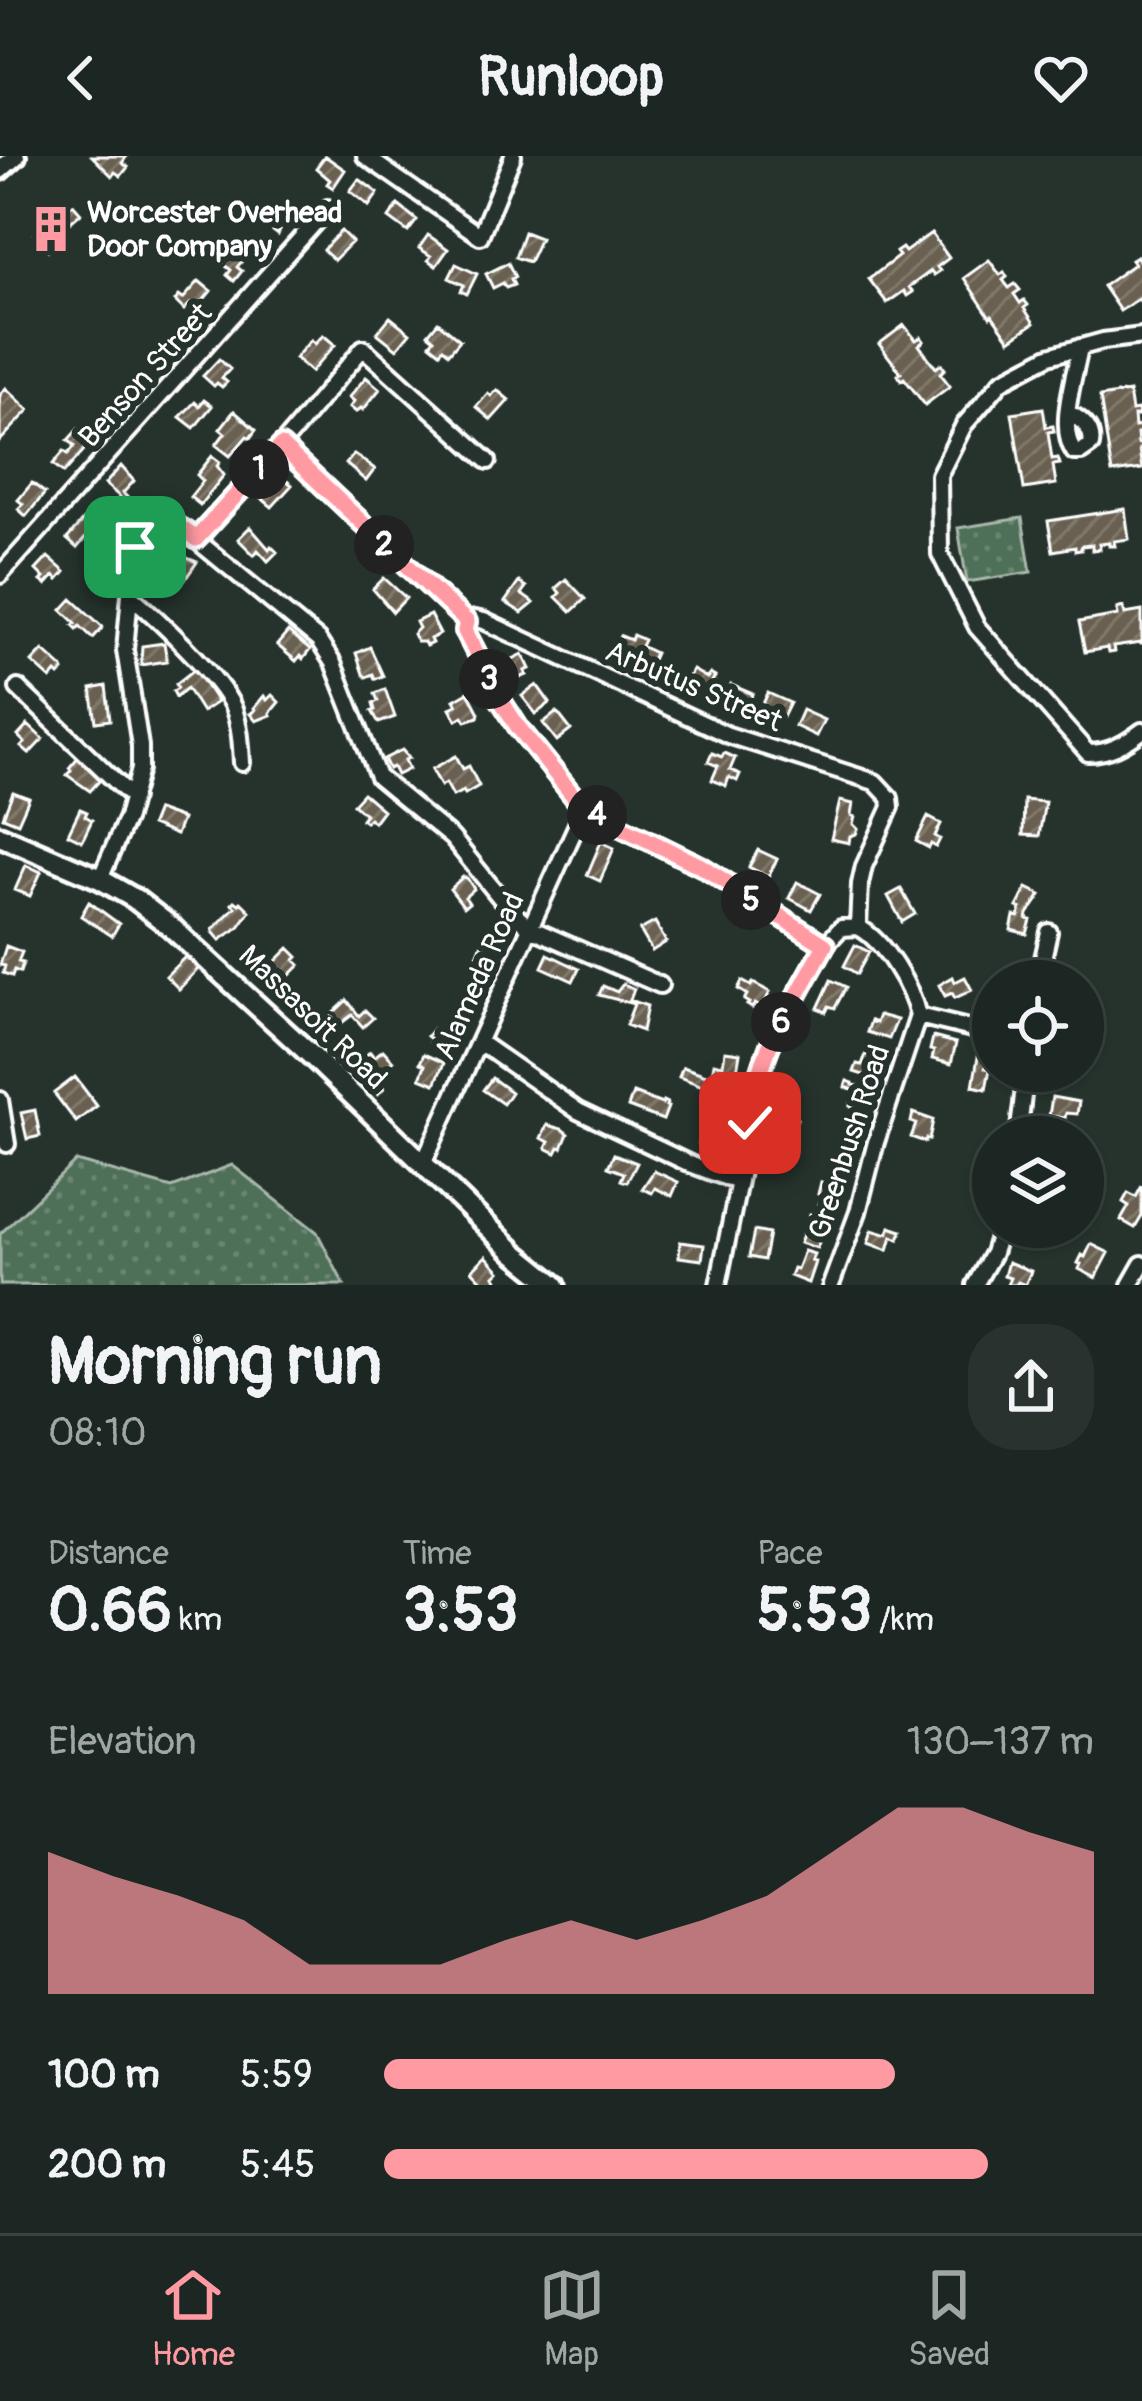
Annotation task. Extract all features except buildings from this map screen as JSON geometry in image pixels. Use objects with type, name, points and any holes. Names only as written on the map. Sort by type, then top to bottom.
[{"type":"main road","name":"Massasoit Road","points":[[0,836],[134,898],[218,968],[514,1252],[555,1285]]},
{"type":"street","points":[[0,170],[16,156]]},
{"type":"street","points":[[365,156],[480,236],[513,156]]},
{"type":"street","name":"Benson Street","points":[[0,575],[328,208]]},
{"type":"street","points":[[1142,336],[1049,356],[1002,381],[964,425],[939,475],[940,554],[977,627],[1088,753],[1122,745],[1142,731]]},
{"type":"street","points":[[1069,413],[1080,347]]},
{"type":"street","points":[[196,539],[363,348],[488,461]]},
{"type":"street","points":[[281,446],[467,622],[465,631],[500,699],[584,809],[701,866],[825,945]]},
{"type":"street","points":[[100,879],[134,798],[141,757],[125,650],[135,547],[143,526],[172,523],[318,640],[333,663],[378,776],[452,838],[511,911],[530,928],[661,985]]},
{"type":"street","points":[[130,595],[226,695],[236,715],[242,763]]},
{"type":"street","name":"Arbutus Street","points":[[467,622],[484,621],[728,735],[875,782],[890,798],[891,807],[864,866],[858,927]]},
{"type":"street","points":[[18,688],[134,798]]},
{"type":"street","name":"Alameda Road","points":[[423,1164],[584,809]]},
{"type":"street","points":[[718,1285],[763,1062],[825,945],[841,928],[858,927],[872,934],[912,996],[918,1016],[972,1029]]},
{"type":"street","points":[[1043,960],[1049,932]]},
{"type":"street","name":"Greenbush Road","points":[[831,1285],[918,1016]]},
{"type":"street","points":[[479,1042],[580,1112],[738,1182]]},
{"type":"street","points":[[0,1100],[8,1144]]},
{"type":"street","points":[[975,1285],[994,1248]]},
{"type":"street","points":[[1130,1285],[1142,1264]]},
{"type":"green space","points":[[1022,518],[1031,572],[967,582],[958,528]]},
{"type":"green space","points":[[76,1161],[172,1188],[232,1165],[317,1232],[344,1285],[0,1285],[0,1234]]},
{"type":"place","name":"Worcester Overhead Door Company","points":[[51,229]]},
{"type":"route","points":[[135,547],[143,526],[156,522],[172,523],[196,539],[281,446],[467,622],[465,631],[500,699],[584,809],[701,866],[825,945],[770,1045],[757,1081],[750,1123]]}]
